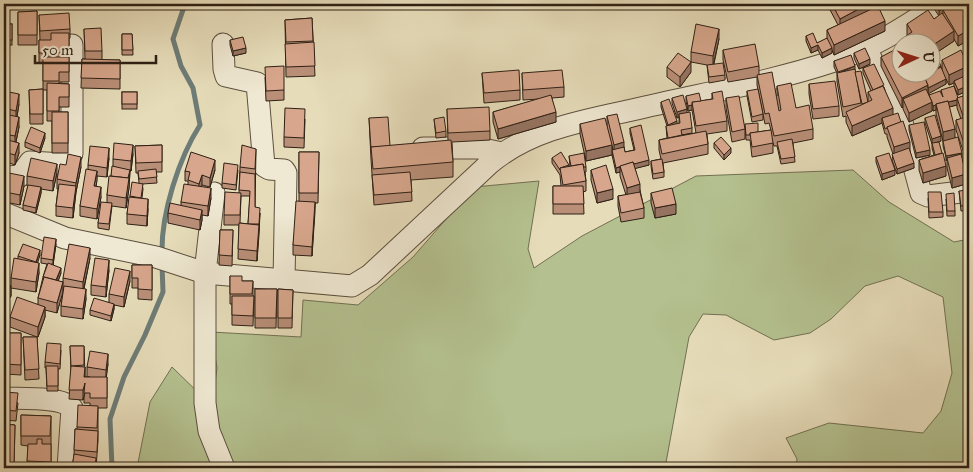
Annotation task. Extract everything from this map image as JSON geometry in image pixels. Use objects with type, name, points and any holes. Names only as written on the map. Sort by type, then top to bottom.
[{"type":"street","points":[[4,213],[65,238],[156,257],[205,273],[334,286],[352,286],[361,282],[502,152],[544,132],[564,125],[800,71],[835,61],[886,39],[940,4]]},
{"type":"street","points":[[223,44],[226,76],[257,83],[264,166],[269,169],[284,170],[286,173],[284,281]]},
{"type":"street","points":[[4,185],[8,177],[20,176],[28,163],[63,164],[72,154],[72,45]]},
{"type":"street","points":[[866,48],[902,122],[921,193],[928,196],[969,191]]},
{"type":"street","points":[[406,149],[470,147],[502,152]]},
{"type":"street","points":[[214,193],[205,273],[206,417],[224,468]]},
{"type":"street","points":[[4,398],[58,400],[72,408],[68,468]]},
{"type":"green space","points":[[853,170],[889,202],[954,242],[969,239],[969,468],[796,468],[797,459],[786,438],[829,423],[923,433],[941,411],[952,373],[943,297],[898,276],[865,286],[831,319],[810,333],[774,340],[726,315],[703,314],[689,337],[665,468],[137,468],[150,402],[172,367],[212,406],[217,368],[211,332],[301,337],[303,300],[358,305],[413,257],[474,187],[539,181],[528,249],[534,268],[582,236],[696,176]]},
{"type":"building","points":[[832,4],[868,4],[840,19]]},
{"type":"building","points":[[951,4],[939,11],[935,5]]},
{"type":"building","points":[[954,4],[969,4],[969,12],[963,16],[969,30],[958,36],[943,10]]},
{"type":"building","points":[[878,6],[885,21],[834,45],[827,30]]},
{"type":"building","points":[[928,10],[934,19],[942,13],[954,31],[940,40],[940,32],[912,32],[907,24]]},
{"type":"building","points":[[37,11],[37,35],[18,35],[18,12]]},
{"type":"building","points":[[69,13],[70,29],[40,31],[39,15]]},
{"type":"building","points":[[312,18],[313,41],[286,42],[285,20]]},
{"type":"building","points":[[4,24],[12,24],[12,40],[4,40]]},
{"type":"building","points":[[696,24],[719,29],[713,56],[691,52]]},
{"type":"building","points":[[101,28],[102,51],[85,51],[84,29]]},
{"type":"building","points":[[51,33],[69,33],[69,53],[39,53],[39,40],[51,40]]},
{"type":"building","points":[[813,33],[817,43],[827,38],[832,48],[822,53],[818,45],[811,48],[806,36]]},
{"type":"building","points":[[122,34],[132,34],[133,50],[122,50]]},
{"type":"building","points":[[243,37],[246,48],[233,51],[230,40]]},
{"type":"building","points":[[314,42],[315,66],[286,67],[285,44]]},
{"type":"building","points":[[755,44],[759,66],[728,72],[723,50]]},
{"type":"building","points":[[865,48],[870,59],[859,64],[854,53]]},
{"type":"building","points":[[961,50],[968,66],[949,75],[942,60]]},
{"type":"building","points":[[890,52],[890,75],[881,57]]},
{"type":"building","points":[[678,53],[691,62],[680,77],[667,67]]},
{"type":"building","points":[[851,55],[855,66],[838,72],[834,61]]},
{"type":"building","points":[[43,57],[69,57],[69,72],[59,72],[59,81],[43,81]]},
{"type":"building","points":[[82,59],[120,60],[120,79],[81,78]]},
{"type":"building","points":[[723,63],[725,75],[709,77],[707,65]]},
{"type":"building","points":[[874,64],[884,85],[873,90],[863,68]]},
{"type":"building","points":[[284,66],[284,90],[266,91],[265,67]]},
{"type":"building","points":[[940,68],[946,79],[940,82]]},
{"type":"building","points":[[855,69],[861,103],[843,107],[837,73]]},
{"type":"building","points":[[519,70],[520,90],[484,93],[482,73]]},
{"type":"building","points":[[562,70],[564,87],[523,90],[522,73]]},
{"type":"building","points":[[861,71],[868,102],[862,104],[855,72]]},
{"type":"building","points":[[772,72],[779,111],[781,110],[777,86],[791,83],[796,108],[809,105],[813,129],[774,136],[769,113],[765,114],[757,75]]},
{"type":"building","points":[[969,74],[969,85],[958,90],[954,81]]},
{"type":"building","points":[[835,81],[839,106],[813,109],[809,84]]},
{"type":"building","points":[[894,82],[927,82],[928,85],[902,98]]},
{"type":"building","points":[[927,82],[940,82],[928,88]]},
{"type":"building","points":[[47,83],[69,84],[69,97],[59,97],[59,111],[47,111]]},
{"type":"building","points":[[883,86],[893,108],[852,126],[846,112],[872,100],[868,92]]},
{"type":"building","points":[[954,86],[957,100],[933,106],[929,95],[940,91],[943,97],[941,90]]},
{"type":"building","points":[[43,89],[43,114],[30,114],[29,90]]},
{"type":"building","points":[[758,89],[763,114],[752,117],[747,91]]},
{"type":"building","points":[[926,89],[932,102],[909,113],[903,99]]},
{"type":"building","points":[[4,91],[19,94],[16,111],[4,108]]},
{"type":"building","points":[[722,91],[727,121],[696,126],[692,102],[713,99],[712,93]]},
{"type":"building","points":[[122,92],[137,92],[137,104],[122,104]]},
{"type":"building","points":[[699,93],[701,101],[692,102],[692,105],[688,106],[686,96]]},
{"type":"building","points":[[969,94],[969,114],[963,116],[957,98]]},
{"type":"building","points":[[551,95],[556,112],[498,129],[493,112]]},
{"type":"building","points":[[683,95],[687,109],[677,112],[672,98]]},
{"type":"building","points":[[739,96],[745,129],[732,132],[726,98]]},
{"type":"building","points":[[669,99],[677,121],[668,125],[661,102]]},
{"type":"building","points":[[948,101],[955,129],[943,132],[936,104]]},
{"type":"building","points":[[489,107],[490,131],[448,133],[447,109]]},
{"type":"building","points":[[285,108],[305,109],[304,138],[284,137]]},
{"type":"building","points":[[52,112],[68,112],[68,143],[52,143]]},
{"type":"building","points":[[690,112],[692,128],[681,130],[682,135],[668,138],[666,126],[680,123],[679,114]]},
{"type":"building","points":[[898,113],[901,122],[885,129],[882,118]]},
{"type":"building","points":[[4,114],[19,117],[15,136],[4,134]]},
{"type":"building","points":[[617,114],[624,142],[614,145],[607,116]]},
{"type":"building","points":[[935,115],[941,136],[932,139],[925,118]]},
{"type":"building","points":[[388,117],[390,146],[371,147],[371,149],[369,118]]},
{"type":"building","points":[[444,117],[446,131],[436,133],[434,119]]},
{"type":"building","points":[[966,117],[969,127],[969,148],[966,149],[956,120]]},
{"type":"building","points":[[605,118],[612,145],[586,151],[580,124]]},
{"type":"building","points":[[903,121],[910,142],[894,147],[887,127]]},
{"type":"building","points":[[924,122],[930,150],[916,153],[909,125]]},
{"type":"building","points":[[758,123],[758,132],[746,135],[745,124]]},
{"type":"building","points":[[641,125],[649,160],[634,164],[633,162],[616,168],[612,150],[624,147],[625,152],[635,150],[630,128]]},
{"type":"building","points":[[31,127],[45,133],[40,148],[25,142]]},
{"type":"building","points":[[771,130],[773,143],[752,147],[750,133]]},
{"type":"building","points":[[706,131],[708,144],[662,154],[659,140]]},
{"type":"building","points":[[721,137],[731,148],[724,155],[714,143]]},
{"type":"building","points":[[958,137],[962,153],[946,156],[943,141]]},
{"type":"building","points":[[4,139],[19,143],[15,155],[4,152]]},
{"type":"building","points":[[792,139],[795,157],[781,159],[777,142]]},
{"type":"building","points":[[451,140],[453,162],[373,169],[371,147]]},
{"type":"building","points":[[939,142],[942,153],[935,155],[932,143]]},
{"type":"building","points":[[114,143],[133,145],[131,161],[113,159]]},
{"type":"building","points":[[162,145],[162,162],[136,163],[135,146]]},
{"type":"building","points":[[242,145],[256,149],[255,169],[240,167]]},
{"type":"building","points":[[90,146],[109,148],[107,168],[88,165]]},
{"type":"building","points":[[909,148],[914,163],[897,169],[892,154]]},
{"type":"building","points":[[191,152],[215,160],[210,178],[202,175],[199,184],[188,180],[190,172],[185,171]]},
{"type":"building","points":[[299,152],[319,152],[318,193],[299,193]]},
{"type":"building","points":[[561,152],[569,165],[560,168],[560,170],[552,158]]},
{"type":"building","points":[[584,153],[586,167],[583,164],[571,166],[569,156]]},
{"type":"building","points":[[889,153],[895,170],[882,174],[876,157]]},
{"type":"building","points":[[943,153],[946,166],[923,173],[919,160]]},
{"type":"building","points":[[68,154],[81,157],[76,183],[57,179],[60,164],[66,165]]},
{"type":"building","points":[[961,154],[966,174],[952,178],[947,158]]},
{"type":"building","points":[[31,158],[57,164],[53,181],[27,176]]},
{"type":"building","points":[[662,159],[664,172],[653,174],[651,161]]},
{"type":"building","points":[[969,160],[969,179],[967,180],[963,161]]},
{"type":"building","points":[[633,162],[640,184],[627,188],[620,166]]},
{"type":"building","points":[[224,163],[238,165],[236,185],[222,183]]},
{"type":"building","points":[[583,164],[586,181],[563,185],[560,168]]},
{"type":"building","points":[[606,165],[613,189],[597,193],[591,170]]},
{"type":"building","points":[[112,166],[130,170],[128,178],[111,176]]},
{"type":"building","points":[[86,169],[97,171],[94,186],[101,187],[97,209],[80,206]]},
{"type":"building","points":[[156,169],[157,177],[139,179],[138,171]]},
{"type":"building","points":[[240,172],[255,174],[255,207],[260,208],[259,224],[248,224],[250,191],[239,190]]},
{"type":"building","points":[[410,172],[412,192],[374,195],[372,175]]},
{"type":"building","points":[[9,173],[24,176],[20,195],[5,192]]},
{"type":"building","points":[[109,176],[129,178],[126,198],[107,195]]},
{"type":"building","points":[[132,182],[143,184],[141,198],[130,196]]},
{"type":"building","points":[[59,184],[76,186],[73,208],[56,206]]},
{"type":"building","points":[[184,184],[211,188],[208,206],[181,202]]},
{"type":"building","points":[[28,185],[41,187],[36,208],[23,205]]},
{"type":"building","points":[[553,186],[583,186],[584,204],[553,204]]},
{"type":"building","points":[[672,188],[676,204],[655,208],[651,193]]},
{"type":"building","points":[[967,190],[969,205],[961,206],[959,191]]},
{"type":"building","points":[[225,192],[241,193],[240,215],[224,215]]},
{"type":"building","points":[[640,192],[644,208],[621,213],[618,196]]},
{"type":"building","points":[[928,192],[941,192],[943,212],[929,212]]},
{"type":"building","points":[[954,193],[955,211],[947,211],[946,194]]},
{"type":"building","points":[[129,197],[148,199],[147,216],[127,214]]},
{"type":"building","points":[[296,201],[315,202],[312,247],[293,245]]},
{"type":"building","points":[[101,202],[112,203],[109,224],[98,223]]},
{"type":"building","points":[[170,203],[202,210],[200,220],[168,213]]},
{"type":"building","points":[[239,223],[259,225],[257,251],[238,249]]},
{"type":"building","points":[[220,230],[233,230],[232,256],[219,255]]},
{"type":"building","points":[[44,237],[56,239],[53,260],[41,258]]},
{"type":"building","points":[[23,244],[40,250],[36,262],[18,256]]},
{"type":"building","points":[[69,244],[90,248],[83,282],[63,278]]},
{"type":"building","points":[[4,257],[8,258],[6,275],[4,274]]},
{"type":"building","points":[[14,258],[39,263],[36,282],[11,278]]},
{"type":"building","points":[[95,258],[109,260],[106,287],[91,285]]},
{"type":"building","points":[[48,263],[61,268],[56,280],[43,277]]},
{"type":"building","points":[[132,265],[152,265],[152,290],[138,289],[138,278],[132,278]]},
{"type":"building","points":[[115,268],[130,271],[124,297],[109,294]]},
{"type":"building","points":[[230,276],[242,276],[242,281],[253,281],[252,294],[230,294]]},
{"type":"building","points":[[44,277],[63,282],[57,303],[38,298]]},
{"type":"building","points":[[4,281],[11,286],[4,297]]},
{"type":"building","points":[[64,286],[86,289],[83,309],[61,306]]},
{"type":"building","points":[[255,289],[277,289],[276,318],[255,318]]},
{"type":"building","points":[[278,289],[293,290],[292,318],[278,318]]},
{"type":"building","points":[[232,296],[254,296],[253,316],[232,315]]},
{"type":"building","points":[[17,297],[45,307],[38,327],[10,317]]},
{"type":"building","points":[[94,298],[114,304],[111,316],[90,310]]},
{"type":"building","points":[[6,333],[21,333],[21,365],[5,364]]},
{"type":"building","points":[[23,337],[37,337],[39,369],[25,370]]},
{"type":"building","points":[[47,343],[61,344],[60,364],[45,362]]},
{"type":"building","points":[[70,346],[84,346],[84,365],[71,366]]},
{"type":"building","points":[[90,351],[108,354],[106,370],[87,367]]},
{"type":"building","points":[[46,366],[58,366],[58,386],[47,386]]},
{"type":"building","points":[[71,366],[85,367],[84,377],[107,377],[107,398],[90,398],[90,393],[84,393],[85,383],[83,390],[69,390]]},
{"type":"building","points":[[4,392],[18,393],[16,411],[4,410]]},
{"type":"building","points":[[78,405],[98,406],[97,428],[77,427]]},
{"type":"building","points":[[21,415],[51,416],[50,436],[21,436]]},
{"type":"building","points":[[4,424],[15,425],[14,464],[4,463]]},
{"type":"building","points":[[75,429],[98,431],[97,452],[74,450]]},
{"type":"building","points":[[37,439],[42,439],[42,444],[51,444],[51,462],[27,461],[28,444],[37,444]]},
{"type":"building","points":[[74,454],[96,458],[95,468],[72,468]]},
{"type":"building","points":[[63,464],[63,468],[20,468],[20,466]]},
{"type":"waterway","points":[[162,254],[162,238],[168,204],[178,170],[200,125],[193,88],[181,66],[173,39],[185,4]]},
{"type":"waterway","points":[[623,4],[627,7],[642,4]]},
{"type":"waterway","points":[[112,468],[110,419],[124,377],[145,335],[163,292],[162,265]]}]
